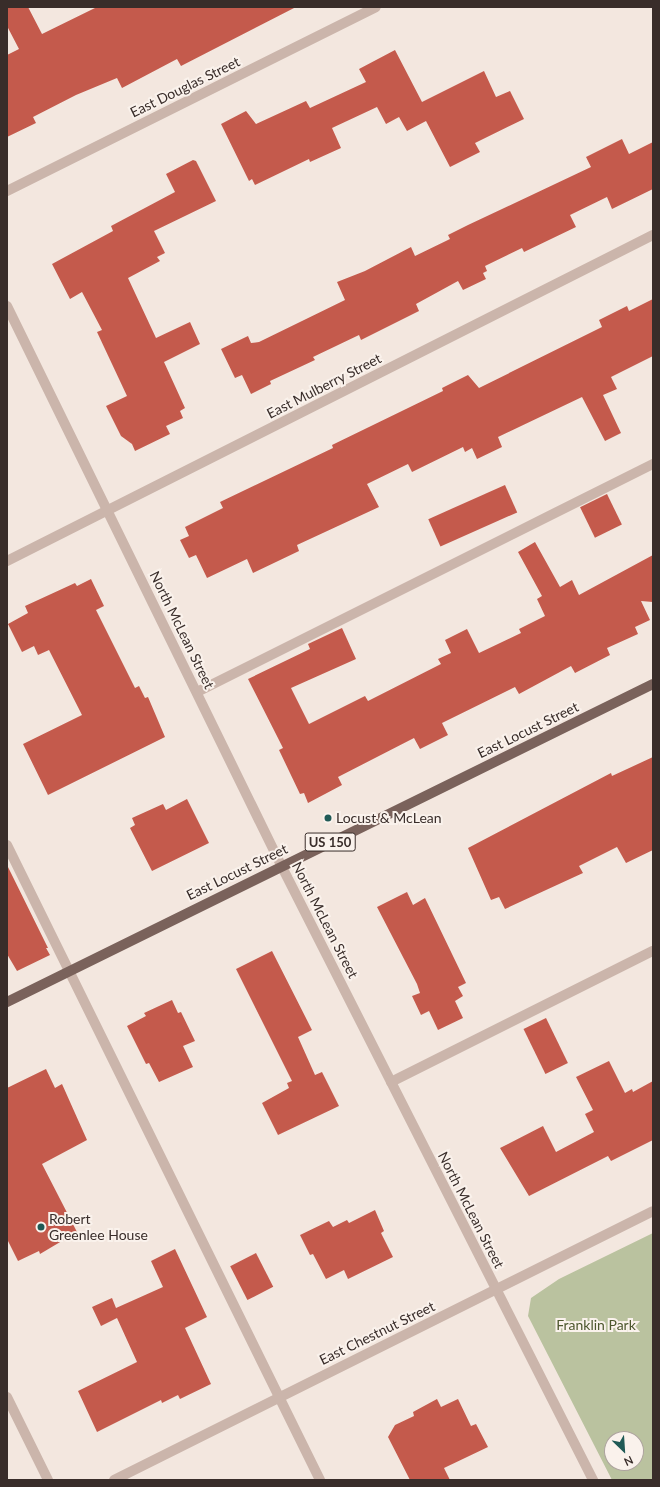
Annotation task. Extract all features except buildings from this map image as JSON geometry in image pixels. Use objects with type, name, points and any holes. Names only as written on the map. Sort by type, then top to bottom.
[{"type":"main road","name":"East Locust Street","points":[[7,1002],[653,684]]},
{"type":"street","name":"East Douglas Street","points":[[7,191],[376,7]]},
{"type":"street","name":"East Mulberry Street","points":[[7,561],[653,235]]},
{"type":"street","name":"North McLean Street","points":[[7,306],[282,866],[592,1480]]},
{"type":"street","points":[[197,692],[653,464]]},
{"type":"street","points":[[7,845],[320,1480]]},
{"type":"street","points":[[391,1082],[653,951]]},
{"type":"street","name":"East Chestnut Street","points":[[114,1480],[653,1211]]},
{"type":"street","points":[[7,1397],[48,1480]]},
{"type":"green space","name":"Franklin Park","points":[[653,1233],[653,1480],[612,1480],[607,1471],[644,1471],[644,1431],[604,1431],[604,1464],[528,1316],[531,1298],[559,1279]]},
{"type":"place","name":"Locust & McLean","points":[[328,818]]},
{"type":"place","name":"Robert Greenlee House","points":[[41,1227]]}]
